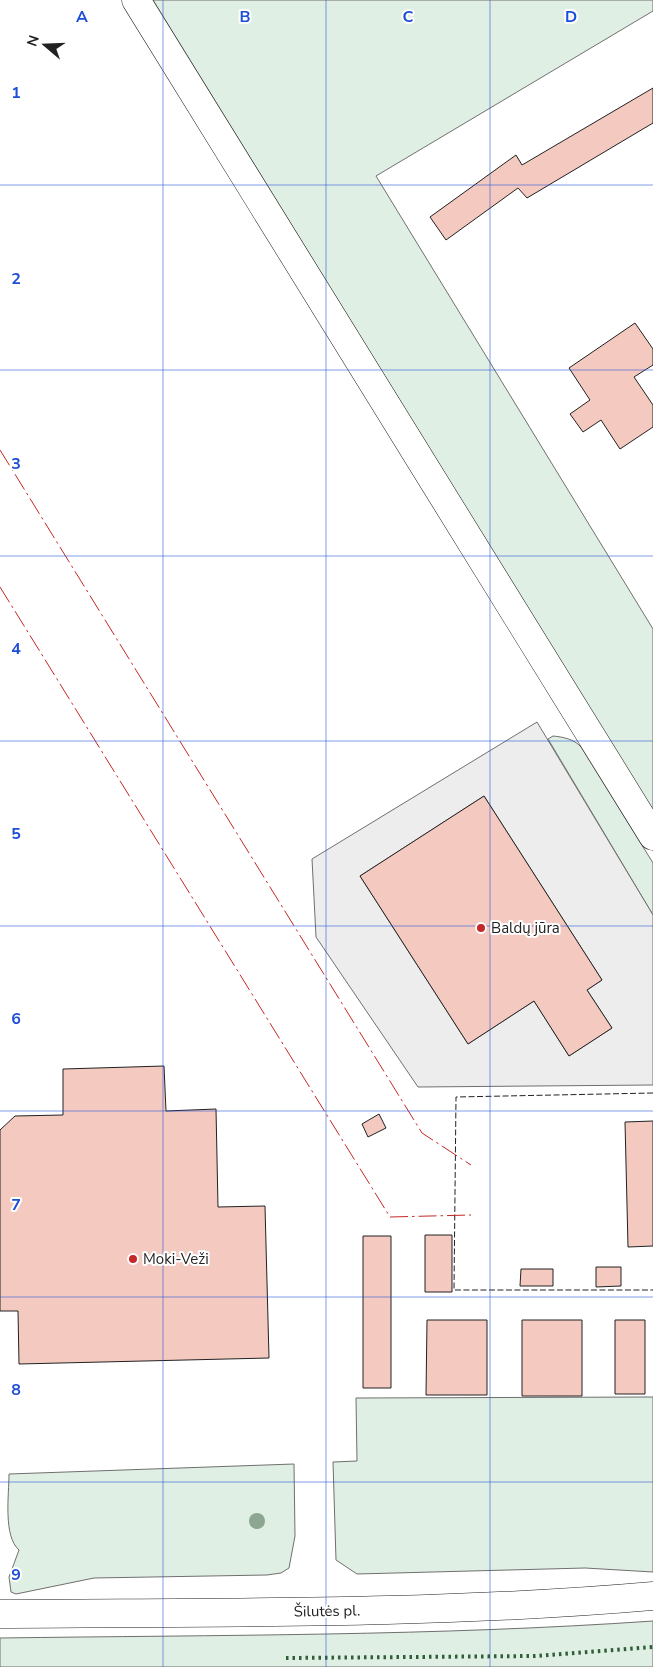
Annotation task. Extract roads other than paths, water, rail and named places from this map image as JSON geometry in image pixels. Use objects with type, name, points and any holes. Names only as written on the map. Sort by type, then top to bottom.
[{"type":"street","points":[[136,0],[653,836]]},
{"type":"street","name":"Šilutės pl.","points":[[0,1614],[310,1612],[450,1608],[653,1596]]},
{"type":"place","name":"Baldų jūra","points":[[481,928]]},
{"type":"place","name":"Moki-Veži","points":[[133,1259]]}]
